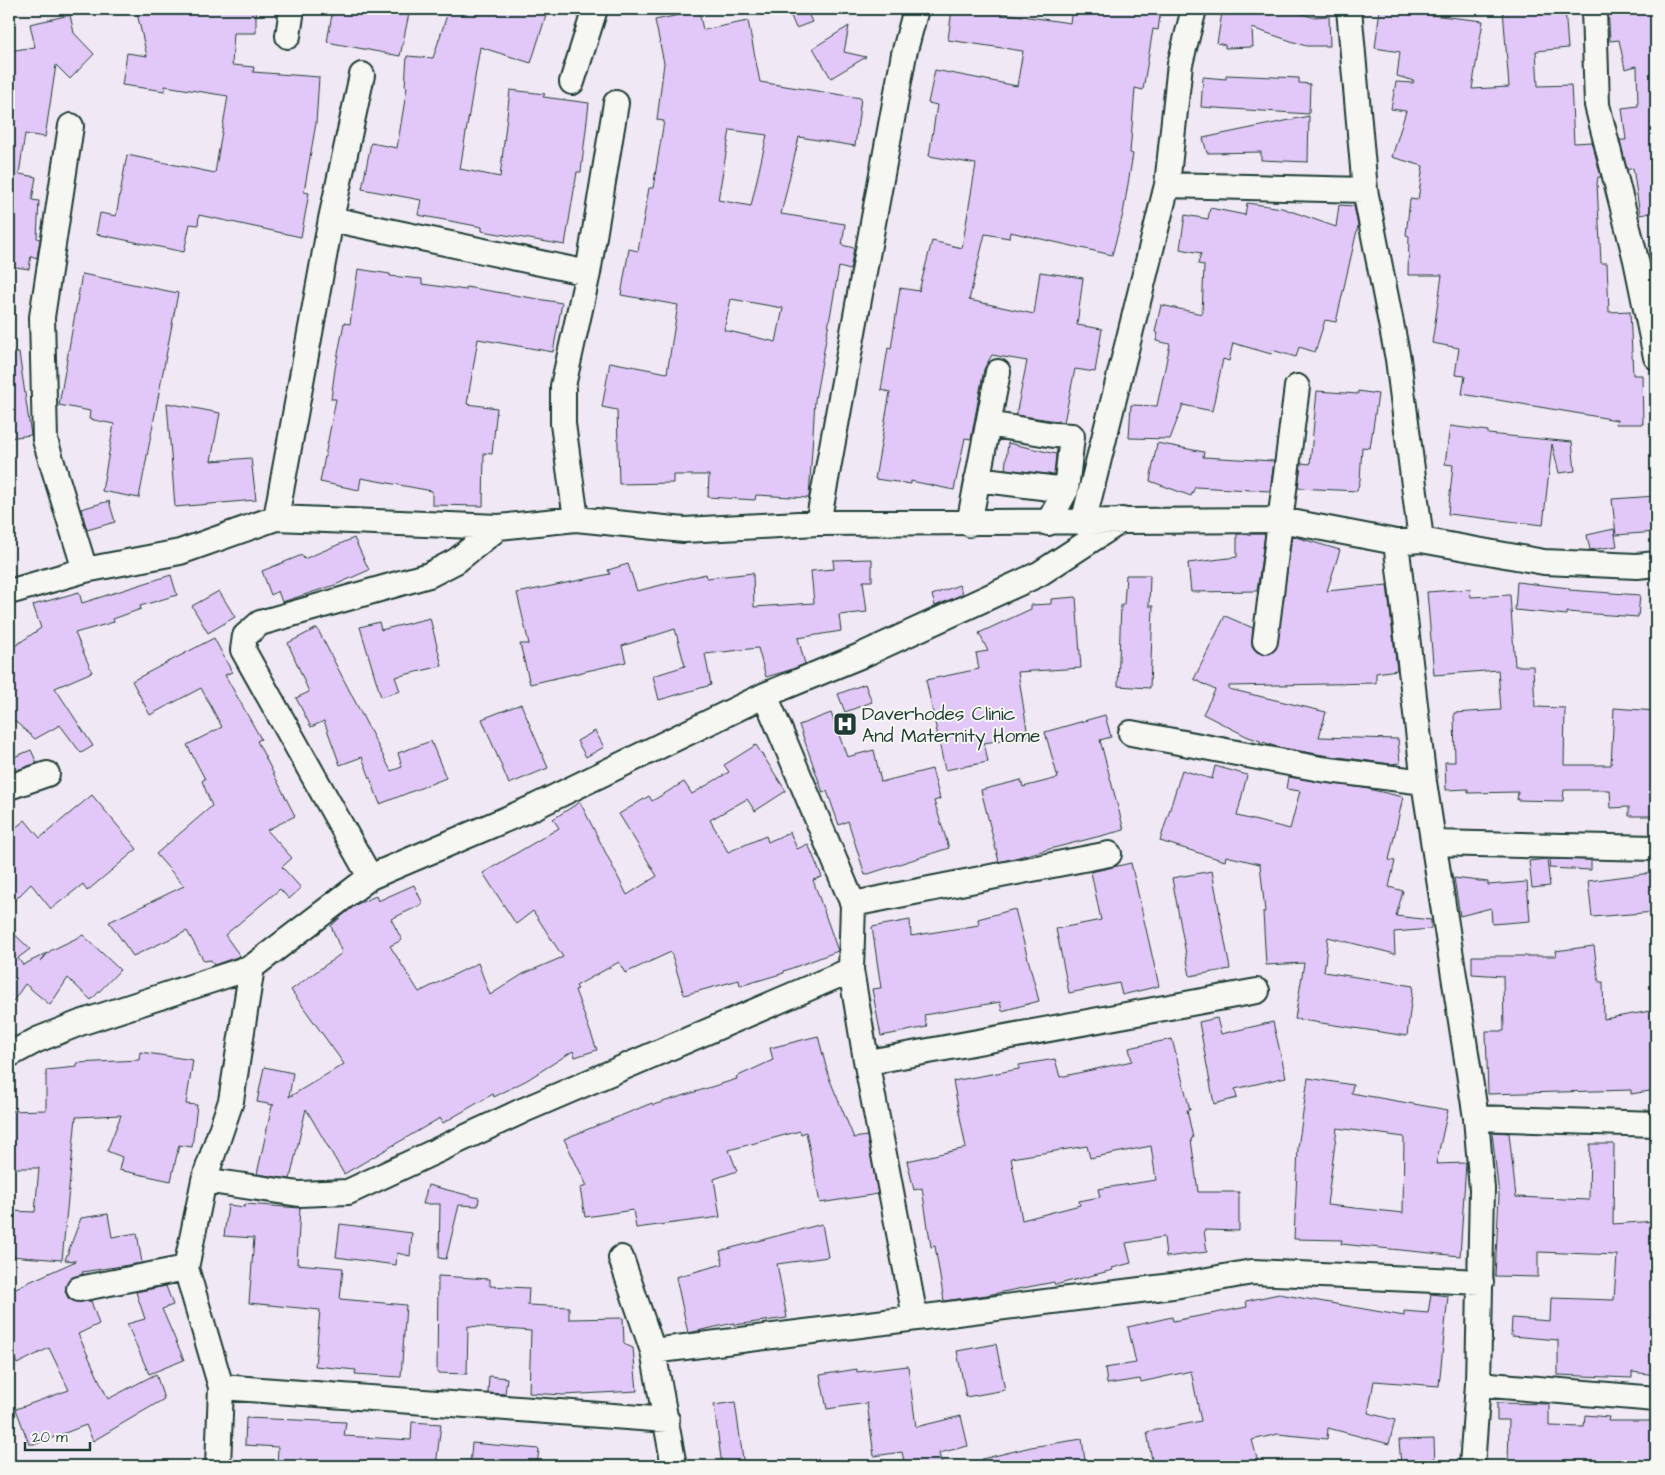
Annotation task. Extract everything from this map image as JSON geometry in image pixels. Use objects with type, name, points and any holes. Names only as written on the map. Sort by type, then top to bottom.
[{"type":"street","points":[[288,36],[292,9]]},
{"type":"street","points":[[572,82],[595,9]]},
{"type":"street","points":[[818,523],[904,54],[916,9]]},
{"type":"street","points":[[1082,523],[1167,184],[1180,64],[1194,9]]},
{"type":"street","points":[[1349,9],[1365,190],[1398,359],[1421,540]]},
{"type":"street","points":[[1594,9],[1597,105],[1636,260],[1656,357]]},
{"type":"street","points":[[276,518],[331,220],[362,75]]},
{"type":"street","points":[[576,519],[563,424],[563,386],[588,273],[616,103]]},
{"type":"street","points":[[71,126],[42,317],[45,440],[85,570]]},
{"type":"street","points":[[1167,184],[1365,190]]},
{"type":"street","points":[[331,220],[588,273]]},
{"type":"street","points":[[968,524],[998,372]]},
{"type":"street","points":[[1265,641],[1297,387]]},
{"type":"street","points":[[988,424],[1072,436],[1066,490],[1048,523]]},
{"type":"street","points":[[977,479],[1066,490]]},
{"type":"street","points":[[9,592],[85,570],[180,552],[276,518],[499,527],[576,519],[684,530],[818,523],[968,524],[1082,523],[1122,520],[1281,520],[1396,542],[1421,540],[1544,562],[1637,566],[1656,564]]},
{"type":"street","points":[[9,1055],[37,1040],[80,1023],[252,967],[370,877],[530,809],[765,695],[860,656],[1039,574],[1122,520]]},
{"type":"street","points":[[370,877],[243,650],[246,636],[260,623],[429,575],[456,561],[499,527]]},
{"type":"street","points":[[1396,542],[1424,782],[1476,1118],[1482,1189],[1478,1384],[1472,1466]]},
{"type":"street","points":[[765,695],[853,904],[851,970],[866,1060],[915,1317]]},
{"type":"street","points":[[1131,733],[1321,769],[1424,782]]},
{"type":"street","points":[[9,787],[48,774]]},
{"type":"street","points":[[1434,843],[1656,848]]},
{"type":"street","points":[[853,904],[1109,854]]},
{"type":"street","points":[[218,1466],[222,1387],[186,1268],[204,1180],[232,1101],[252,967]]},
{"type":"street","points":[[204,1180],[299,1194],[348,1192],[524,1110],[851,970]]},
{"type":"street","points":[[866,1060],[874,1062],[1257,991]]},
{"type":"street","points":[[1476,1118],[1656,1124]]},
{"type":"street","points":[[621,1258],[653,1351],[674,1466]]},
{"type":"street","points":[[79,1288],[186,1268]]},
{"type":"street","points":[[653,1351],[1180,1285],[1252,1272],[1481,1282]]},
{"type":"street","points":[[1478,1384],[1656,1399]]},
{"type":"street","points":[[222,1387],[667,1420]]},
{"type":"building","points":[[136,9],[256,9],[256,33],[234,33],[232,65],[254,67],[253,72],[319,77],[316,123],[304,192],[309,193],[301,237],[199,215],[198,225],[190,224],[184,252],[96,234],[100,213],[116,216],[127,155],[215,173],[228,96],[165,86],[165,91],[122,85],[127,53],[147,56]]},
{"type":"building","points":[[333,9],[410,9],[400,56],[327,42]]},
{"type":"building","points":[[449,9],[548,9],[531,63],[480,47],[460,169],[500,177],[510,90],[545,94],[543,97],[589,103],[581,172],[577,172],[565,245],[482,231],[482,227],[418,215],[421,200],[362,189],[371,143],[397,148],[407,87],[405,86],[407,56],[433,58]]},
{"type":"building","points":[[788,9],[806,9],[812,22],[796,28]]},
{"type":"building","points":[[952,9],[974,9],[1070,23],[1072,9],[1161,9],[1158,30],[1153,29],[1143,90],[1135,88],[1130,153],[1133,154],[1123,214],[1112,255],[1010,232],[1009,238],[985,234],[969,300],[1034,314],[1040,272],[1083,278],[1077,325],[1102,329],[1095,372],[1075,369],[1064,422],[1016,415],[1027,361],[992,355],[984,369],[971,439],[965,438],[954,490],[911,481],[911,484],[875,479],[890,392],[881,390],[888,348],[891,349],[900,288],[919,291],[932,241],[962,248],[976,164],[929,156],[937,105],[928,103],[935,70],[1017,86],[1023,51],[948,40]]},
{"type":"building","points":[[1232,9],[1286,9],[1312,17],[1329,16],[1330,46],[1306,46],[1252,28],[1253,47],[1225,48],[1225,45],[1217,43],[1222,13],[1231,15]]},
{"type":"building","points":[[1380,9],[1483,21],[1472,89],[1509,87],[1503,9],[1565,9],[1568,48],[1536,51],[1538,86],[1571,85],[1574,143],[1592,142],[1601,177],[1598,177],[1597,184],[1601,263],[1607,263],[1609,312],[1630,311],[1633,375],[1642,375],[1643,424],[1616,424],[1617,420],[1462,394],[1465,376],[1455,375],[1459,348],[1432,343],[1442,275],[1408,275],[1409,236],[1406,235],[1410,199],[1418,200],[1423,166],[1392,157],[1406,111],[1391,109],[1396,82],[1413,83],[1414,81],[1397,76],[1400,52],[1375,48]]},
{"type":"building","points":[[1608,9],[1656,9],[1656,212],[1640,215],[1633,168],[1627,170],[1620,140],[1626,140],[1622,108],[1638,106],[1637,66],[1625,69],[1619,40],[1610,41]]},
{"type":"building","points":[[699,11],[703,30],[748,21],[760,82],[861,98],[855,146],[799,137],[781,214],[845,224],[842,245],[854,248],[850,270],[839,267],[815,400],[809,498],[756,495],[755,500],[708,497],[709,475],[673,475],[673,483],[619,484],[617,410],[602,407],[610,362],[667,373],[678,305],[621,295],[629,249],[638,251],[649,188],[653,188],[664,121],[657,120],[664,63],[655,20]],"holes":[[[730,130],[767,135],[751,206],[718,200]],[[731,299],[783,308],[776,342],[724,330]]]},
{"type":"building","points":[[70,15],[74,33],[94,54],[70,79],[56,65],[45,137],[25,134],[19,174],[36,177],[32,200],[39,201],[37,238],[40,239],[37,258],[31,256],[29,269],[9,266],[9,51],[35,47],[30,24]]},
{"type":"building","points":[[849,26],[844,52],[866,57],[831,78],[813,48]]},
{"type":"building","points":[[1226,75],[1299,78],[1299,83],[1310,84],[1309,114],[1201,107],[1203,77],[1226,79]]},
{"type":"building","points":[[1309,116],[1308,162],[1261,160],[1261,152],[1207,153],[1203,138]]},
{"type":"building","points":[[1247,203],[1282,208],[1336,227],[1339,205],[1354,206],[1358,226],[1336,322],[1325,320],[1315,352],[1299,347],[1296,357],[1272,350],[1271,354],[1233,343],[1229,361],[1223,359],[1212,411],[1183,405],[1170,439],[1129,438],[1131,405],[1157,406],[1170,344],[1156,341],[1158,333],[1155,332],[1161,305],[1202,314],[1204,265],[1198,264],[1201,253],[1180,249],[1185,215],[1208,219],[1210,208],[1245,215]]},
{"type":"building","points":[[358,269],[390,274],[390,276],[422,279],[422,284],[466,290],[466,287],[562,303],[553,352],[478,339],[467,404],[497,408],[492,454],[484,453],[483,506],[432,505],[432,491],[361,478],[359,490],[320,482],[336,399],[331,399],[335,369],[344,323],[350,324]]},
{"type":"building","points":[[82,274],[178,293],[139,498],[102,491],[114,424],[89,419],[90,411],[59,405]]},
{"type":"building","points":[[9,353],[19,353],[31,435],[9,438]]},
{"type":"building","points":[[1317,391],[1358,394],[1358,391],[1378,394],[1370,448],[1362,447],[1360,480],[1357,491],[1298,488],[1301,463],[1310,464]]},
{"type":"building","points":[[167,403],[220,413],[211,461],[251,458],[256,500],[175,507]]},
{"type":"building","points":[[1450,426],[1488,431],[1488,434],[1572,442],[1575,471],[1559,473],[1552,444],[1543,525],[1448,514],[1453,465],[1445,464]]},
{"type":"building","points":[[1008,443],[1056,454],[1054,475],[1005,469]]},
{"type":"building","points":[[1157,443],[1204,452],[1203,457],[1274,461],[1270,491],[1195,487],[1191,496],[1150,481]]},
{"type":"building","points":[[1656,496],[1656,532],[1616,535],[1612,499]]},
{"type":"building","points":[[109,501],[115,522],[87,530],[81,509]]},
{"type":"building","points":[[1614,529],[1617,546],[1590,550],[1587,535]]},
{"type":"building","points":[[1237,534],[1265,534],[1257,591],[1191,592],[1188,563],[1237,557]]},
{"type":"building","points":[[1292,536],[1340,550],[1327,591],[1387,585],[1397,670],[1376,673],[1376,683],[1229,686],[1229,689],[1326,712],[1319,737],[1398,739],[1400,763],[1391,764],[1277,747],[1246,736],[1203,714],[1215,690],[1194,679],[1225,616],[1253,628],[1252,646],[1257,652],[1270,654],[1276,649]]},
{"type":"building","points":[[354,538],[369,570],[335,585],[282,602],[278,591],[271,595],[262,571],[302,555],[304,559]]},
{"type":"building","points":[[872,559],[872,581],[863,581],[867,612],[839,615],[841,631],[798,638],[805,664],[790,670],[766,677],[758,648],[705,654],[711,685],[659,700],[653,676],[685,666],[675,629],[622,646],[626,662],[530,684],[520,644],[529,644],[517,593],[610,574],[608,570],[628,564],[637,591],[706,574],[707,578],[753,573],[754,607],[814,603],[811,571],[834,569],[833,560]]},
{"type":"building","points":[[171,575],[177,595],[140,606],[141,609],[113,619],[114,622],[75,633],[92,672],[55,688],[93,746],[81,753],[60,725],[35,739],[9,716],[9,650],[41,628],[33,605],[79,592],[82,603]]},
{"type":"building","points":[[1126,575],[1150,575],[1149,606],[1153,606],[1150,688],[1118,686],[1121,605],[1124,605]]},
{"type":"building","points":[[1517,582],[1569,588],[1569,590],[1640,595],[1638,617],[1567,612],[1567,615],[1515,610]]},
{"type":"building","points":[[959,585],[963,594],[935,606],[932,595]]},
{"type":"building","points":[[1470,589],[1471,597],[1510,595],[1515,666],[1533,666],[1535,707],[1565,708],[1564,765],[1611,765],[1614,708],[1656,711],[1656,816],[1629,816],[1629,807],[1611,808],[1610,790],[1564,790],[1563,801],[1517,800],[1518,792],[1468,793],[1468,789],[1446,790],[1445,762],[1455,762],[1454,713],[1501,710],[1498,670],[1434,675],[1427,592]]},
{"type":"building","points":[[219,591],[235,617],[208,633],[192,606]]},
{"type":"building","points":[[1076,597],[1081,668],[1018,672],[1028,736],[984,743],[988,762],[945,770],[926,680],[979,669],[976,653],[988,651],[979,633],[1031,609],[1031,605],[1051,604],[1051,599]]},
{"type":"building","points":[[430,618],[442,666],[395,677],[400,691],[381,697],[360,627],[379,622],[381,630]]},
{"type":"building","points":[[317,628],[391,771],[402,767],[398,753],[431,741],[446,778],[380,804],[362,757],[340,765],[324,721],[311,727],[296,698],[309,692],[288,643]]},
{"type":"building","points":[[214,638],[232,672],[225,675],[261,739],[257,741],[295,816],[267,830],[292,858],[282,867],[301,888],[289,899],[280,889],[225,935],[240,956],[214,965],[211,960],[204,961],[187,931],[133,956],[109,922],[184,886],[156,854],[212,806],[202,781],[205,779],[187,745],[222,727],[201,688],[150,715],[132,681]]},
{"type":"building","points":[[865,684],[872,702],[845,712],[838,694]]},
{"type":"building","points":[[521,704],[548,768],[509,784],[482,719]]},
{"type":"building","points":[[831,713],[847,757],[874,750],[881,782],[932,769],[940,799],[934,801],[949,848],[865,875],[848,821],[839,825],[827,791],[823,793],[799,725]]},
{"type":"building","points":[[1105,715],[1111,737],[1100,740],[1124,830],[999,862],[981,790],[1021,780],[1023,787],[1058,778],[1045,732]]},
{"type":"building","points":[[595,731],[604,747],[586,757],[577,741]]},
{"type":"building","points":[[756,745],[786,791],[755,811],[747,799],[710,820],[728,852],[766,836],[768,842],[790,832],[797,849],[808,844],[822,877],[813,880],[838,951],[784,971],[784,973],[740,986],[739,980],[684,995],[671,952],[625,973],[619,962],[576,986],[578,989],[575,990],[597,1050],[575,1057],[573,1051],[527,1080],[494,1097],[493,1094],[443,1123],[440,1118],[344,1174],[306,1109],[290,1179],[257,1174],[272,1106],[274,1105],[257,1102],[264,1067],[293,1073],[289,1097],[344,1064],[291,990],[342,953],[331,926],[343,915],[355,905],[376,896],[378,901],[414,885],[423,904],[391,919],[402,940],[390,946],[419,992],[478,963],[490,995],[523,974],[563,957],[533,911],[516,924],[483,873],[559,828],[553,819],[580,802],[627,895],[657,876],[619,814],[649,796],[652,801],[684,782],[692,794],[729,772],[724,765]]},
{"type":"building","points":[[31,750],[37,763],[9,773],[9,759]]},
{"type":"building","points":[[1215,766],[1247,775],[1237,816],[1290,829],[1300,791],[1286,789],[1288,777],[1364,788],[1403,797],[1389,860],[1395,861],[1389,887],[1403,891],[1396,916],[1431,920],[1431,929],[1394,932],[1395,954],[1328,937],[1324,972],[1413,986],[1407,1036],[1295,1019],[1304,963],[1266,965],[1263,912],[1265,912],[1260,864],[1226,856],[1225,861],[1160,841],[1182,770],[1212,779]]},
{"type":"building","points":[[92,795],[137,849],[87,891],[83,884],[51,909],[31,884],[9,906],[9,833],[25,820],[40,838]]},
{"type":"building","points":[[1547,859],[1550,886],[1532,888],[1529,861]]},
{"type":"building","points":[[1550,859],[1591,860],[1591,870],[1549,868]]},
{"type":"building","points":[[1131,863],[1159,986],[1122,995],[1119,983],[1069,993],[1056,929],[1101,920],[1091,872]]},
{"type":"building","points":[[1212,871],[1230,969],[1190,976],[1172,878]]},
{"type":"building","points":[[1651,873],[1655,912],[1592,917],[1588,881]]},
{"type":"building","points":[[1454,878],[1488,882],[1488,885],[1527,882],[1530,921],[1492,924],[1491,908],[1460,916]]},
{"type":"building","points":[[1015,909],[1039,1001],[1002,1011],[1000,1002],[924,1015],[927,1027],[881,1036],[872,989],[881,988],[872,927],[910,920],[911,936],[979,925],[978,919]]},
{"type":"building","points":[[9,929],[30,949],[18,958],[23,965],[47,953],[41,961],[50,951],[83,935],[120,970],[91,1000],[68,978],[50,1005],[25,984],[9,1007]]},
{"type":"building","points":[[1594,946],[1599,982],[1603,982],[1604,1019],[1656,1010],[1656,1090],[1631,1094],[1631,1090],[1488,1094],[1486,1031],[1504,1031],[1503,976],[1472,974],[1472,956],[1556,956],[1555,951]]},
{"type":"building","points":[[1217,1018],[1221,1034],[1273,1022],[1286,1077],[1235,1089],[1237,1098],[1214,1104],[1199,1022]]},
{"type":"building","points":[[818,1036],[829,1078],[854,1138],[867,1136],[878,1194],[820,1203],[806,1132],[801,1134],[800,1131],[729,1150],[737,1171],[714,1179],[720,1217],[636,1228],[633,1210],[585,1217],[580,1188],[587,1186],[564,1139],[652,1103],[653,1105],[737,1079],[736,1077],[773,1060],[770,1048]]},
{"type":"building","points":[[1172,1039],[1190,1110],[1187,1110],[1193,1138],[1191,1139],[1198,1192],[1239,1192],[1239,1231],[1204,1230],[1207,1252],[1166,1257],[1164,1237],[1126,1243],[1131,1263],[1112,1268],[1113,1270],[1055,1285],[1054,1282],[944,1301],[935,1246],[931,1247],[922,1188],[914,1190],[907,1161],[966,1148],[953,1081],[1019,1069],[1019,1065],[1055,1059],[1060,1077],[1132,1061],[1129,1048]],"holes":[[[1087,1146],[1090,1158],[1151,1146],[1156,1180],[1098,1189],[1100,1197],[1079,1201],[1080,1205],[1022,1220],[1011,1158]]]},
{"type":"building","points":[[140,1052],[193,1060],[186,1104],[197,1105],[192,1147],[179,1145],[171,1181],[119,1170],[122,1157],[107,1151],[121,1115],[76,1117],[62,1260],[9,1256],[9,1211],[35,1212],[39,1168],[9,1168],[9,1111],[46,1110],[46,1070],[77,1067],[77,1063],[139,1060]]},
{"type":"building","points":[[1308,1078],[1353,1085],[1351,1093],[1448,1110],[1436,1164],[1466,1163],[1460,1256],[1341,1244],[1342,1240],[1294,1239],[1298,1148]],"holes":[[[1337,1128],[1404,1137],[1403,1213],[1327,1205]]]},
{"type":"building","points":[[1492,1132],[1509,1133],[1516,1197],[1589,1200],[1590,1144],[1614,1144],[1613,1224],[1656,1221],[1656,1375],[1632,1372],[1632,1378],[1558,1375],[1558,1340],[1511,1336],[1512,1318],[1550,1321],[1551,1298],[1614,1300],[1617,1255],[1538,1252],[1538,1277],[1495,1276],[1499,1195]]},
{"type":"building","points":[[428,1185],[479,1198],[478,1206],[459,1205],[446,1259],[439,1258],[440,1204],[423,1204]]},
{"type":"building","points":[[245,1204],[300,1208],[297,1264],[343,1268],[340,1299],[406,1305],[401,1377],[355,1374],[356,1370],[315,1366],[320,1310],[249,1303],[254,1238],[224,1236],[228,1205],[245,1207]]},
{"type":"building","points":[[108,1214],[112,1237],[137,1233],[142,1263],[82,1272],[83,1274],[70,1279],[65,1291],[68,1298],[75,1302],[91,1301],[99,1324],[78,1334],[108,1399],[156,1374],[164,1399],[93,1441],[86,1425],[36,1444],[29,1444],[16,1409],[69,1390],[49,1348],[17,1364],[9,1346],[9,1291],[76,1261],[65,1260],[81,1218]]},
{"type":"building","points":[[340,1224],[412,1233],[410,1256],[397,1253],[396,1265],[336,1257]]},
{"type":"building","points":[[822,1224],[828,1257],[777,1264],[787,1318],[734,1325],[734,1323],[688,1333],[676,1277],[723,1264],[720,1251]]},
{"type":"building","points":[[438,1276],[490,1279],[490,1286],[529,1288],[528,1305],[569,1307],[569,1319],[623,1318],[624,1344],[633,1348],[637,1391],[563,1395],[529,1393],[531,1331],[468,1326],[467,1374],[437,1373]]},
{"type":"building","points":[[166,1286],[173,1305],[162,1309],[184,1360],[149,1374],[127,1324],[145,1319],[136,1292]]},
{"type":"building","points":[[1279,1294],[1404,1316],[1404,1311],[1428,1313],[1431,1294],[1448,1296],[1439,1386],[1374,1381],[1368,1413],[1395,1420],[1389,1444],[1328,1428],[1327,1439],[1278,1434],[1252,1440],[1259,1466],[1153,1466],[1147,1432],[1201,1421],[1191,1371],[1141,1382],[1140,1379],[1107,1384],[1105,1368],[1136,1363],[1128,1327],[1172,1317],[1173,1321],[1247,1307],[1246,1301]]},
{"type":"building","points":[[996,1344],[1005,1390],[966,1397],[957,1351]]},
{"type":"building","points":[[908,1366],[916,1427],[961,1416],[968,1446],[939,1453],[942,1466],[905,1466],[902,1452],[874,1456],[867,1403],[827,1409],[820,1375],[857,1369],[857,1372]]},
{"type":"building","points":[[489,1376],[507,1378],[505,1394],[488,1393]]},
{"type":"building","points":[[735,1402],[744,1466],[722,1466],[714,1405]]},
{"type":"building","points":[[1497,1403],[1549,1404],[1549,1426],[1584,1427],[1585,1415],[1609,1417],[1608,1421],[1656,1421],[1656,1466],[1508,1466],[1509,1420],[1497,1420]]},
{"type":"building","points":[[246,1418],[346,1422],[344,1436],[411,1440],[412,1422],[441,1424],[436,1466],[277,1466],[278,1447],[245,1445]]},
{"type":"building","points":[[1082,1439],[1085,1461],[1054,1466],[983,1466],[982,1459],[1031,1447]]},
{"type":"building","points":[[1434,1439],[1435,1466],[1401,1466],[1399,1440]]},
{"type":"building","points":[[472,1443],[539,1449],[537,1466],[470,1466]]},
{"type":"place","name":"Daverhodes Clinic And Maternity Home","points":[[845,724]]}]
